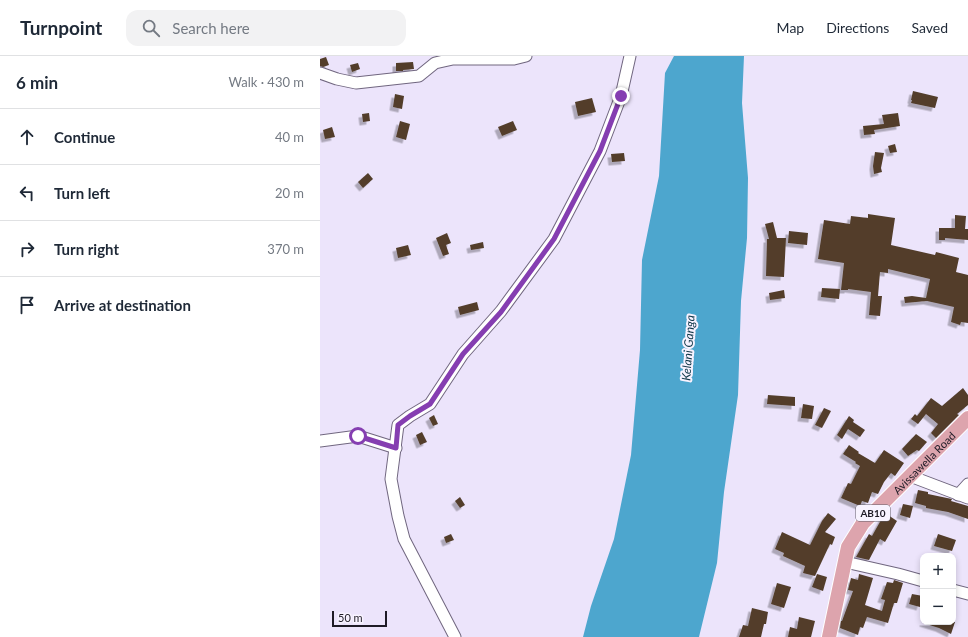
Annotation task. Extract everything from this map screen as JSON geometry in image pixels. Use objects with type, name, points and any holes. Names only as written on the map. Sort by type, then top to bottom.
[{"type":"main road","name":"Avissawella Road","points":[[829,637],[848,547],[863,523],[968,418]]},
{"type":"street","points":[[320,73],[337,79],[356,83],[419,76],[435,63],[453,59],[514,59],[526,56]]},
{"type":"street","points":[[455,637],[404,539],[391,479],[398,425],[430,404],[463,354],[501,312],[554,239],[600,151],[621,96],[630,56]]},
{"type":"street","points":[[320,441],[358,436],[396,448]]},
{"type":"street","points":[[910,476],[963,496],[968,484]]},
{"type":"street","points":[[845,562],[920,580]]},
{"type":"street","points":[[956,591],[968,594]]},
{"type":"water","name":"Kelani Ganga","points":[[674,56],[744,56],[742,103],[748,178],[747,238],[741,301],[738,395],[724,492],[717,563],[699,637],[583,637],[591,606],[614,539],[631,455],[640,350],[642,260],[659,176],[665,73]]},
{"type":"building","points":[[326,57],[329,65],[323,67],[320,66],[320,59]]},
{"type":"building","points":[[413,62],[414,69],[396,71],[396,63]]},
{"type":"building","points":[[358,63],[360,69],[352,72],[350,65]]},
{"type":"building","points":[[913,91],[938,97],[935,108],[911,103]]},
{"type":"building","points":[[395,94],[404,96],[402,109],[393,107]]},
{"type":"building","points":[[592,98],[596,112],[578,116],[575,102]]},
{"type":"building","points":[[369,113],[370,121],[363,122],[362,114]]},
{"type":"building","points":[[898,113],[900,126],[874,130],[875,134],[864,135],[863,126],[884,124],[882,115]]},
{"type":"building","points":[[400,121],[410,124],[406,140],[396,137]]},
{"type":"building","points":[[513,121],[517,130],[502,136],[498,127]]},
{"type":"building","points":[[332,127],[335,137],[325,139],[323,130]]},
{"type":"building","points":[[895,144],[897,152],[890,153],[888,146]]},
{"type":"building","points":[[875,152],[884,153],[881,168],[882,172],[874,174],[873,166]]},
{"type":"building","points":[[624,153],[625,161],[612,162],[611,154]]},
{"type":"building","points":[[368,173],[373,179],[363,188],[358,182]]},
{"type":"building","points":[[868,214],[895,218],[891,245],[935,255],[936,252],[959,258],[956,272],[968,275],[968,323],[961,322],[960,325],[951,322],[954,307],[927,301],[905,303],[904,297],[912,296],[926,298],[930,279],[888,269],[888,273],[880,272],[878,296],[882,296],[880,316],[869,315],[871,292],[848,289],[841,290],[844,263],[818,259],[824,220],[850,224],[851,216],[868,218]]},
{"type":"building","points":[[955,215],[966,216],[965,229],[968,229],[968,240],[945,238],[945,240],[939,240],[939,228],[955,228]]},
{"type":"building","points":[[773,222],[777,238],[786,238],[784,277],[766,276],[767,239],[769,239],[765,224]]},
{"type":"building","points":[[789,231],[808,233],[807,245],[788,243]]},
{"type":"building","points":[[447,233],[451,243],[446,245],[449,254],[443,256],[436,238]]},
{"type":"building","points":[[483,242],[484,248],[471,250],[470,245]]},
{"type":"building","points":[[408,245],[411,255],[398,258],[396,248]]},
{"type":"building","points":[[822,288],[840,289],[839,299],[821,297]]},
{"type":"building","points":[[784,290],[785,298],[770,300],[769,293]]},
{"type":"building","points":[[477,302],[479,310],[460,315],[458,307]]},
{"type":"building","points":[[963,388],[968,395],[968,405],[957,414],[959,415],[936,438],[931,433],[938,424],[926,414],[918,424],[911,419],[915,414],[917,416],[931,398],[942,406]]},
{"type":"building","points":[[768,395],[795,397],[795,406],[767,404]]},
{"type":"building","points":[[803,404],[814,406],[812,419],[801,418]]},
{"type":"building","points":[[824,408],[831,411],[822,428],[815,425]]},
{"type":"building","points":[[434,415],[438,424],[433,426],[429,418]]},
{"type":"building","points":[[849,416],[854,420],[853,422],[865,430],[860,437],[848,429],[842,439],[837,435]]},
{"type":"building","points":[[422,432],[427,442],[420,445],[416,435]]},
{"type":"building","points":[[916,434],[927,442],[919,451],[917,450],[908,456],[902,449]]},
{"type":"building","points":[[849,445],[859,452],[858,453],[875,463],[884,450],[904,463],[895,476],[891,473],[884,482],[878,494],[872,492],[868,503],[862,501],[860,506],[841,498],[848,483],[851,484],[860,466],[843,454]]},
{"type":"building","points":[[918,490],[928,492],[928,494],[952,499],[951,501],[968,506],[968,519],[948,512],[926,508],[926,506],[915,503]]},
{"type":"building","points":[[460,497],[465,505],[460,508],[455,501]]},
{"type":"building","points":[[903,504],[913,506],[910,518],[900,515]]},
{"type":"building","points":[[828,513],[836,519],[825,532],[835,537],[832,545],[830,544],[815,576],[803,573],[805,566],[783,556],[784,553],[775,549],[782,532],[810,545],[822,521]]},
{"type":"building","points":[[885,513],[897,521],[885,542],[880,539],[869,560],[856,557],[869,534],[872,536]]},
{"type":"building","points":[[451,534],[454,540],[446,543],[444,537]]},
{"type":"building","points":[[938,534],[956,540],[952,551],[934,546]]},
{"type":"building","points":[[817,574],[827,577],[823,591],[812,587]]},
{"type":"building","points":[[859,574],[873,578],[865,605],[882,611],[885,600],[881,599],[887,582],[893,583],[894,580],[903,583],[897,603],[894,603],[888,623],[867,617],[863,628],[860,627],[858,635],[840,628],[841,621],[853,591],[848,590],[851,578],[858,580]]},
{"type":"building","points":[[777,583],[791,587],[784,608],[771,604]]},
{"type":"building","points":[[912,594],[920,595],[920,607],[909,604]]},
{"type":"building","points":[[752,608],[768,612],[766,624],[764,624],[761,637],[739,637],[743,625],[748,626]]},
{"type":"building","points":[[799,617],[815,621],[811,637],[788,637],[790,627],[797,629]]},
{"type":"building","points":[[929,625],[954,625],[951,634]]},
{"type":"route","points":[[358,436],[396,448],[398,425],[430,404],[463,354],[501,312],[554,239],[600,151],[621,96]]}]
